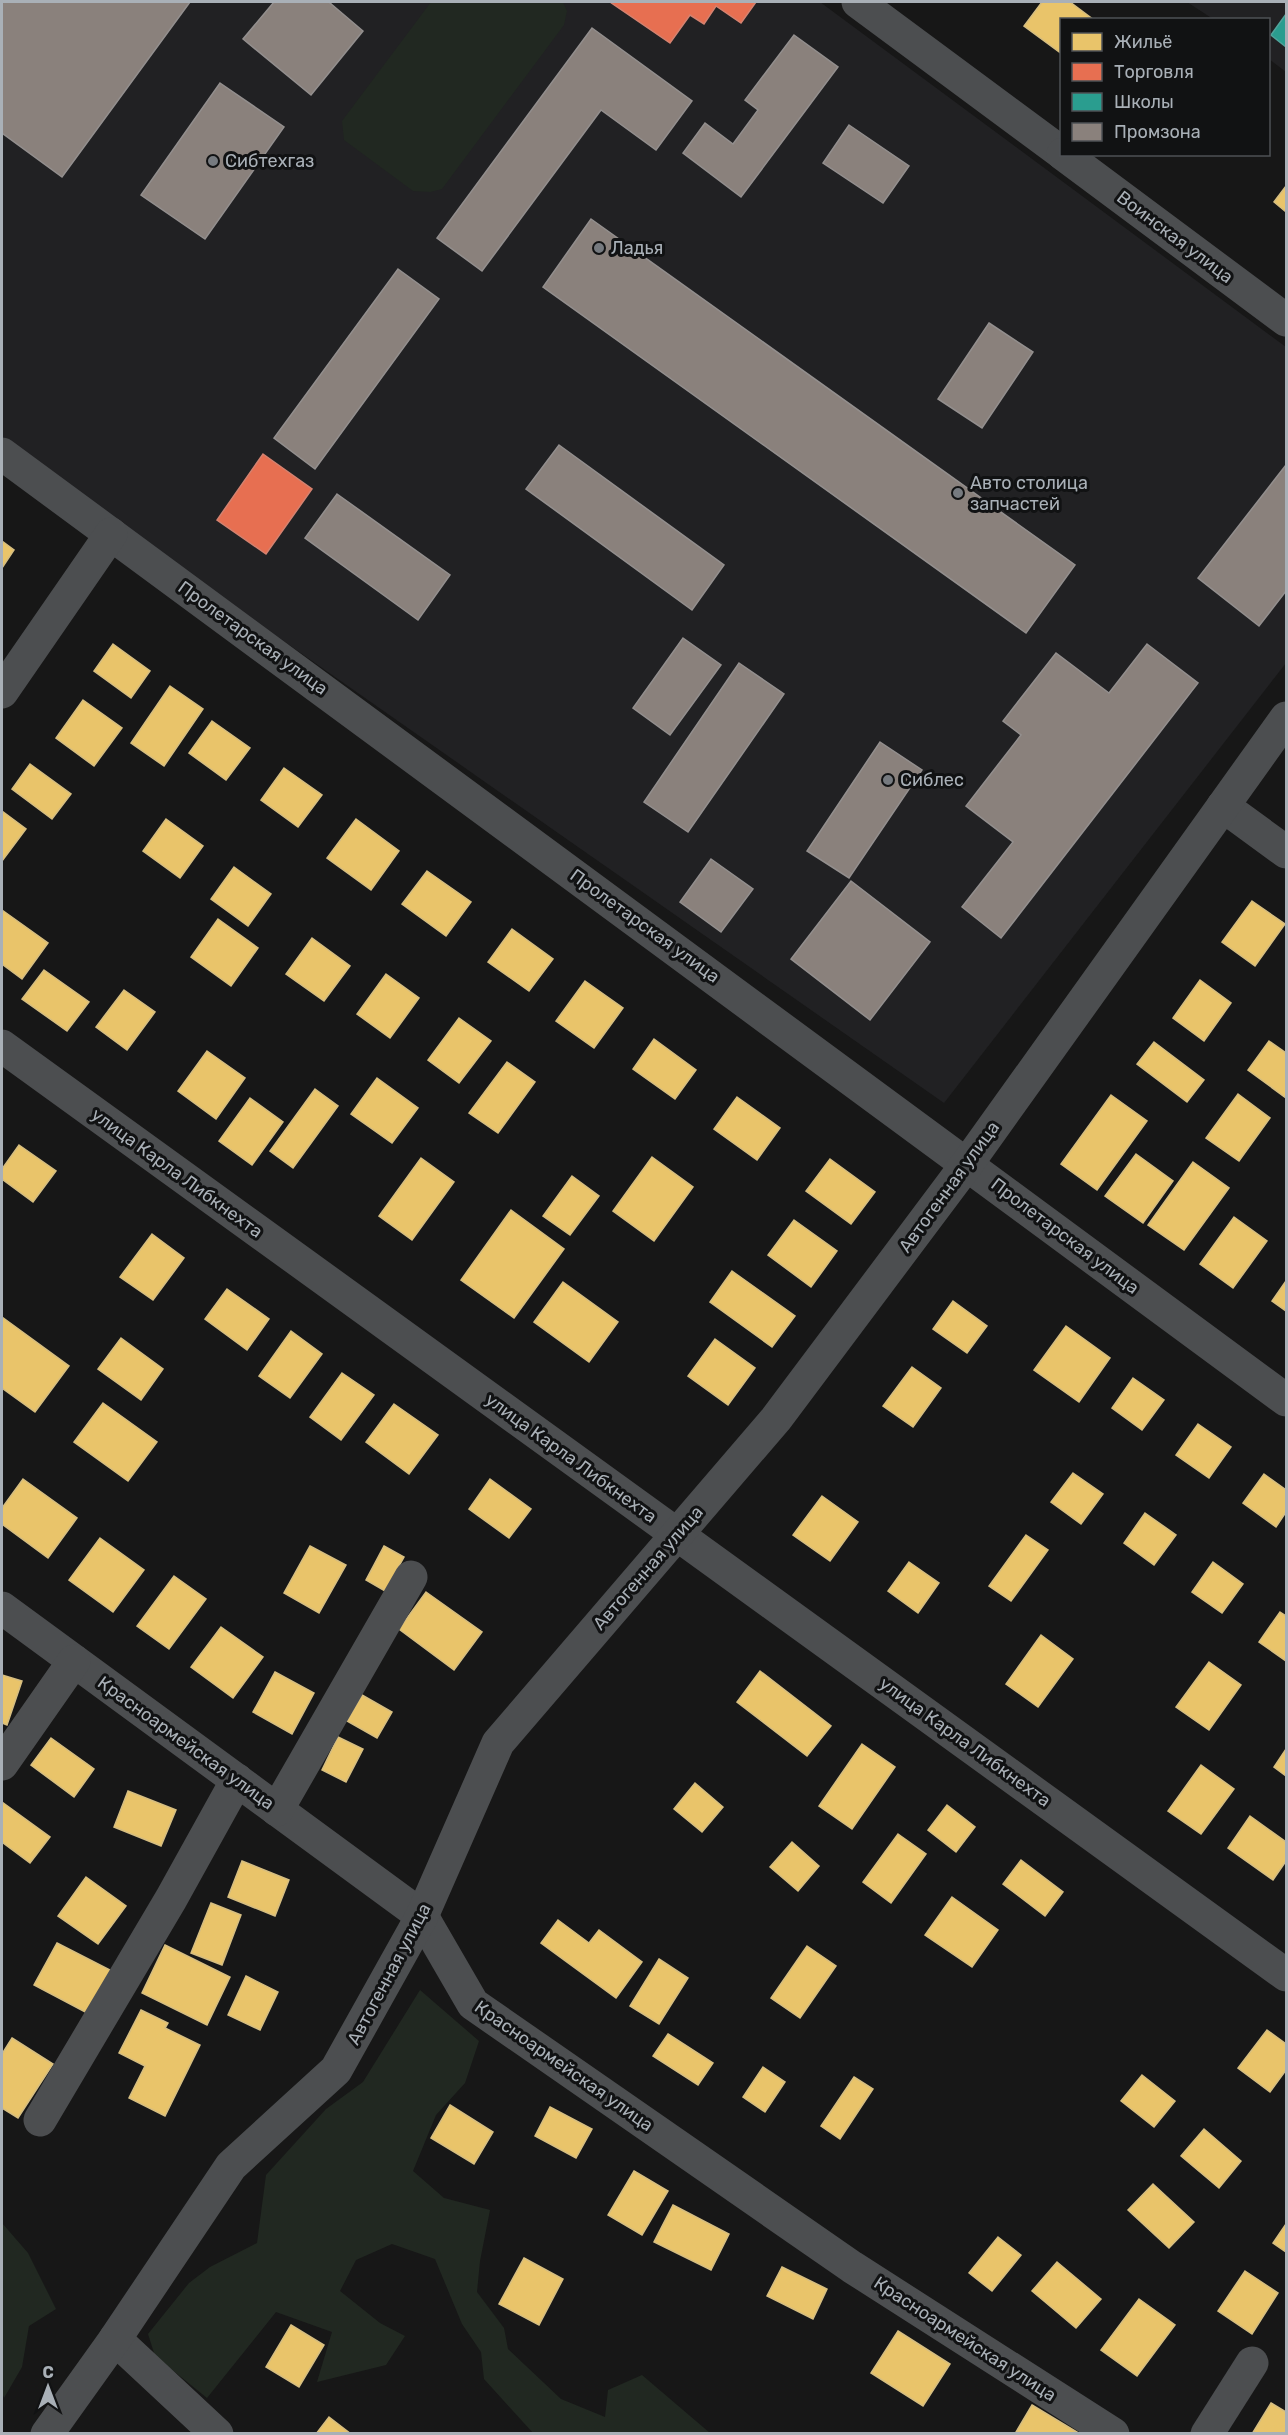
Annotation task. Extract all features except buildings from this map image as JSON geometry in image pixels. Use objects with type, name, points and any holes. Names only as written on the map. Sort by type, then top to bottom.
[{"type":"street","name":"Воинская улица","points":[[858,2],[1060,152]]},
{"type":"street","name":"Воинская улица","points":[[1066,156],[1287,320]]},
{"type":"street","name":"Пролетарская улица","points":[[2,454],[1287,1400]]},
{"type":"street","points":[[2,692],[111,534]]},
{"type":"street","name":"Автогенная улица","points":[[47,2433],[115,2339],[231,2166],[336,2070],[422,1917],[498,1743],[776,1419],[968,1164],[1287,718]]},
{"type":"street","points":[[1223,806],[1287,852]]},
{"type":"street","name":"улица Карла Либкнехта","points":[[2,1046],[1287,1975]]},
{"type":"street","points":[[277,1810],[411,1577]]},
{"type":"street","name":"Красноармейская улица","points":[[2,1608],[422,1917],[472,2004],[852,2267],[1113,2433]]},
{"type":"street","points":[[2,1764],[74,1661]]},
{"type":"street","points":[[40,2120],[171,1899],[237,1780]]},
{"type":"street","points":[[115,2339],[217,2433]]},
{"type":"street","points":[[1207,2433],[1252,2363]]},
{"type":"shaded area","points":[[2,2],[820,2],[1286,347],[1286,663],[944,1103],[2,444]]},
{"type":"shaded area","points":[[431,2],[563,2],[567,11],[564,25],[442,189],[430,192],[413,191],[344,140],[342,121]]},
{"type":"shaded area","points":[[1187,2],[1286,2],[1286,72],[1270,60],[1270,18],[1211,18]]},
{"type":"shaded area","points":[[420,1990],[479,2041],[465,2083],[436,2115],[413,2171],[444,2198],[490,2210],[480,2261],[477,2292],[504,2328],[508,2349],[561,2399],[605,2417],[608,2390],[642,2375],[710,2433],[533,2433],[484,2379],[481,2352],[462,2324],[435,2259],[392,2244],[356,2260],[340,2291],[380,2323],[405,2336],[386,2365],[317,2382],[332,2332],[276,2312],[207,2398],[155,2356],[148,2334],[189,2283],[210,2267],[257,2243],[266,2175],[326,2109],[363,2082]]},
{"type":"shaded area","points":[[2,2223],[28,2253],[56,2309],[29,2326],[22,2367],[4,2398],[2,2392]]},
{"type":"place","name":"Сибтехгаз","points":[[213,161]]},
{"type":"place","name":"Ладья","points":[[599,248]]},
{"type":"place","name":"Авто столица запчастей","points":[[958,493]]},
{"type":"place","name":"Сиблес","points":[[888,780]]}]
